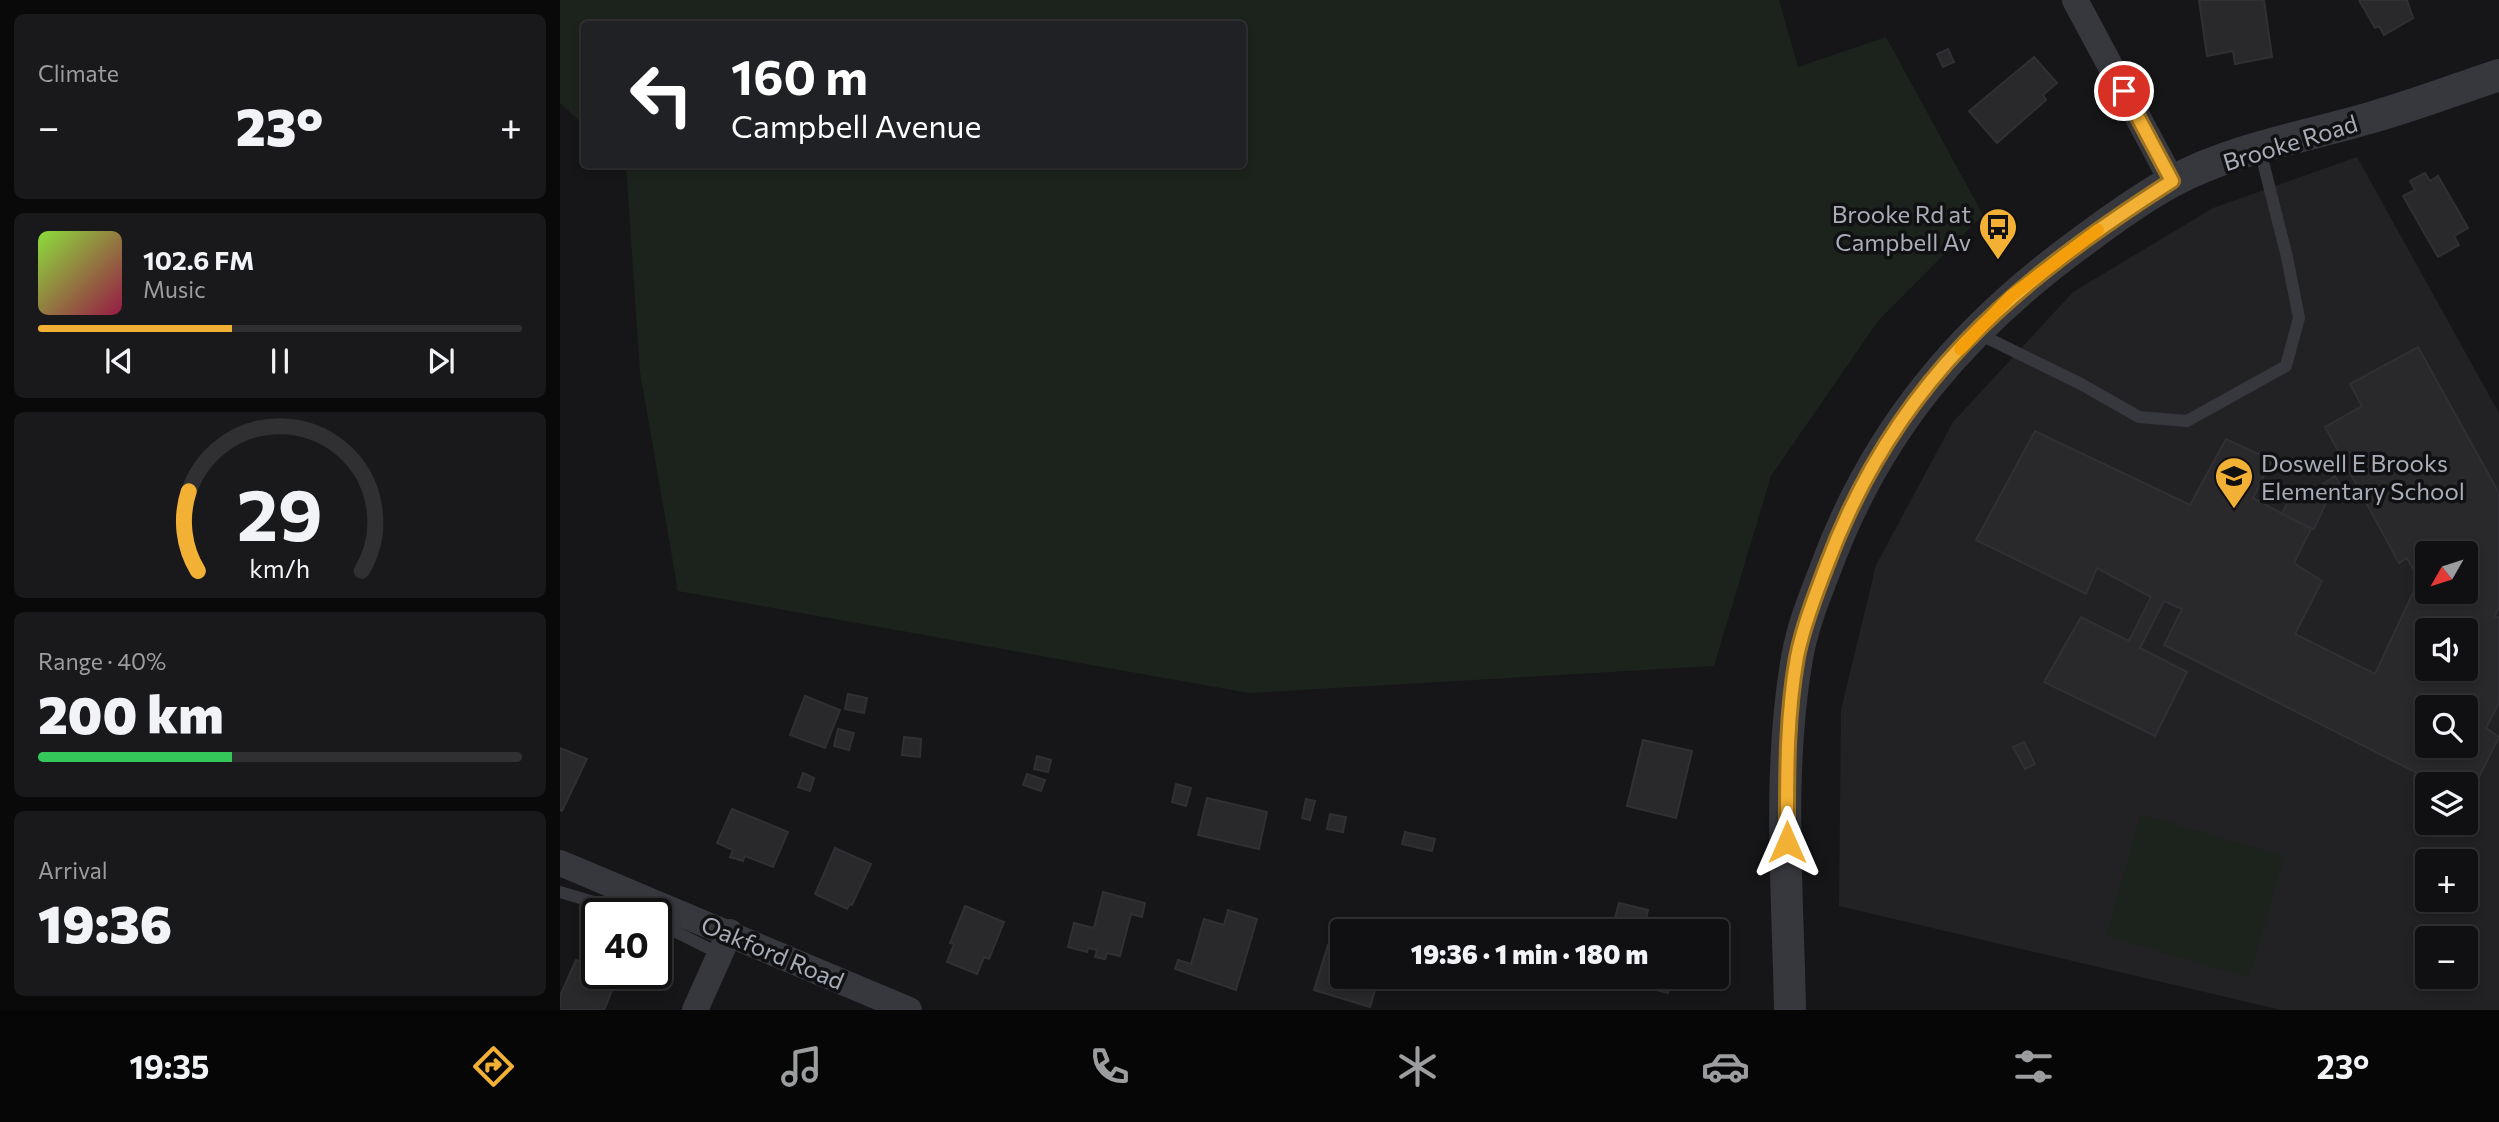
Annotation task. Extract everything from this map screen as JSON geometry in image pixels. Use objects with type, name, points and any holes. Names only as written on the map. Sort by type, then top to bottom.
[{"type":"street","points":[[2075,0],[2172,181]]},
{"type":"street","name":"Brooke Road","points":[[1790,1010],[1787,794],[1790,711],[1797,656],[1842,522],[1882,447],[1917,396],[2011,296],[2043,270],[2172,181],[2259,146],[2373,117],[2499,75]]},
{"type":"street","name":"Oakford Road","points":[[560,863],[725,943],[909,1010]]},
{"type":"street","points":[[695,1010],[725,943]]},
{"type":"lane","points":[[1975,332],[2081,384],[2139,417],[2187,421],[2286,366],[2298,318],[2287,257],[2259,146]]},
{"type":"lane","points":[[560,892],[581,898]]},
{"type":"lane","points":[[672,927],[725,943]]},
{"type":"shaded area","points":[[560,0],[1779,0],[1798,67],[1886,37],[1983,215],[1878,321],[1771,476],[1714,666],[1249,693],[678,591],[640,372],[626,168],[1246,168],[1246,21],[581,21],[581,122],[560,103]]},
{"type":"shaded area","points":[[2357,157],[2499,413],[2499,1010],[2281,1010],[1839,906],[1841,710],[1876,565],[1953,422],[2073,292],[2213,208]]},
{"type":"shaded area","points":[[2141,814],[2284,856],[2249,978],[2106,936]]},
{"type":"building","points":[[2199,0],[2264,0],[2272,57],[2235,64],[2233,51],[2207,56]]},
{"type":"building","points":[[2359,0],[2407,0],[2413,18],[2384,35],[2379,26],[2375,28]]},
{"type":"building","points":[[1948,49],[1954,62],[1943,67],[1937,54]]},
{"type":"building","points":[[2034,57],[2057,83],[2043,95],[2046,100],[1997,143],[1969,111]]},
{"type":"building","points":[[2425,173],[2430,181],[2438,176],[2468,228],[2454,236],[2459,245],[2438,257],[2403,196],[2415,190],[2410,181]]},
{"type":"building","points":[[2418,347],[2499,493],[2499,607],[2495,616],[2499,618],[2499,703],[2486,728],[2499,737],[2478,779],[2478,772],[2415,772],[2164,645],[2182,609],[2164,601],[2140,648],[2187,672],[2155,736],[2044,682],[2081,617],[2129,641],[2151,597],[2097,568],[2086,594],[1976,540],[2035,431],[2190,505],[2226,439],[2272,460],[2253,498],[2311,529],[2294,563],[2322,581],[2295,634],[2375,674],[2415,589],[2415,604],[2478,604],[2478,541],[2415,541],[2415,573],[2407,558],[2399,563],[2325,427],[2362,406],[2350,384]]},
{"type":"building","points":[[2335,476],[2346,495],[2333,502],[2323,484]]},
{"type":"building","points":[[2295,487],[2326,503],[2314,529],[2282,514]]},
{"type":"building","points":[[848,694],[867,698],[864,713],[845,709]]},
{"type":"building","points":[[805,696],[840,710],[825,748],[790,735]]},
{"type":"building","points":[[838,729],[854,733],[849,750],[834,746]]},
{"type":"building","points":[[904,737],[921,739],[920,757],[902,755]]},
{"type":"building","points":[[1643,740],[1692,751],[1676,818],[1627,806]]},
{"type":"building","points":[[2024,742],[2035,764],[2025,769],[2013,747]]},
{"type":"building","points":[[560,748],[587,759],[562,811],[560,810]]},
{"type":"building","points":[[1037,756],[1051,760],[1048,772],[1034,769]]},
{"type":"building","points":[[803,773],[814,778],[810,791],[798,787]]},
{"type":"building","points":[[1027,774],[1045,780],[1041,791],[1023,785]]},
{"type":"building","points":[[1176,784],[1191,788],[1186,806],[1172,802]]},
{"type":"building","points":[[1207,798],[1267,812],[1259,849],[1198,835]]},
{"type":"building","points":[[1306,799],[1315,801],[1310,820],[1302,818]]},
{"type":"building","points":[[732,809],[788,832],[773,867],[745,856],[743,861],[730,857],[733,850],[717,843]]},
{"type":"building","points":[[1330,814],[1346,817],[1343,832],[1327,829]]},
{"type":"building","points":[[1405,832],[1435,839],[1432,851],[1402,844]]},
{"type":"building","points":[[835,848],[871,864],[852,905],[847,909],[815,894]]},
{"type":"building","points":[[1103,892],[1145,903],[1142,917],[1131,914],[1120,956],[1107,953],[1105,959],[1095,957],[1097,950],[1088,948],[1087,952],[1068,947],[1074,923],[1094,928]]},
{"type":"building","points":[[1619,903],[1648,910],[1646,919],[1615,919]]},
{"type":"building","points":[[965,906],[1004,922],[989,959],[984,957],[977,974],[947,962],[954,944],[950,943]]},
{"type":"building","points":[[1228,910],[1257,919],[1236,990],[1175,969],[1178,960],[1191,964],[1204,919],[1224,925]]},
{"type":"building","points":[[1328,945],[1330,989],[1375,989],[1370,1007],[1314,990]]},
{"type":"building","points":[[576,960],[581,962],[581,989],[613,989],[604,1010],[560,1010],[560,996]]},
{"type":"building","points":[[1653,989],[1669,989],[1668,993]]},
{"type":"slow traffic","points":[[1960,349],[2011,296],[2098,230]]},
{"type":"place","name":"Brooke Rd at Campbell Av","points":[[1998,261]]},
{"type":"place","name":"Doswell E Brooks Elementary School","points":[[2234,510]]},
{"type":"route","points":[[1787,842],[1790,711],[1797,656],[1842,522],[1882,447],[1917,396],[1975,332],[2011,296],[2043,270],[2110,221],[2172,181],[2124,91]]}]
